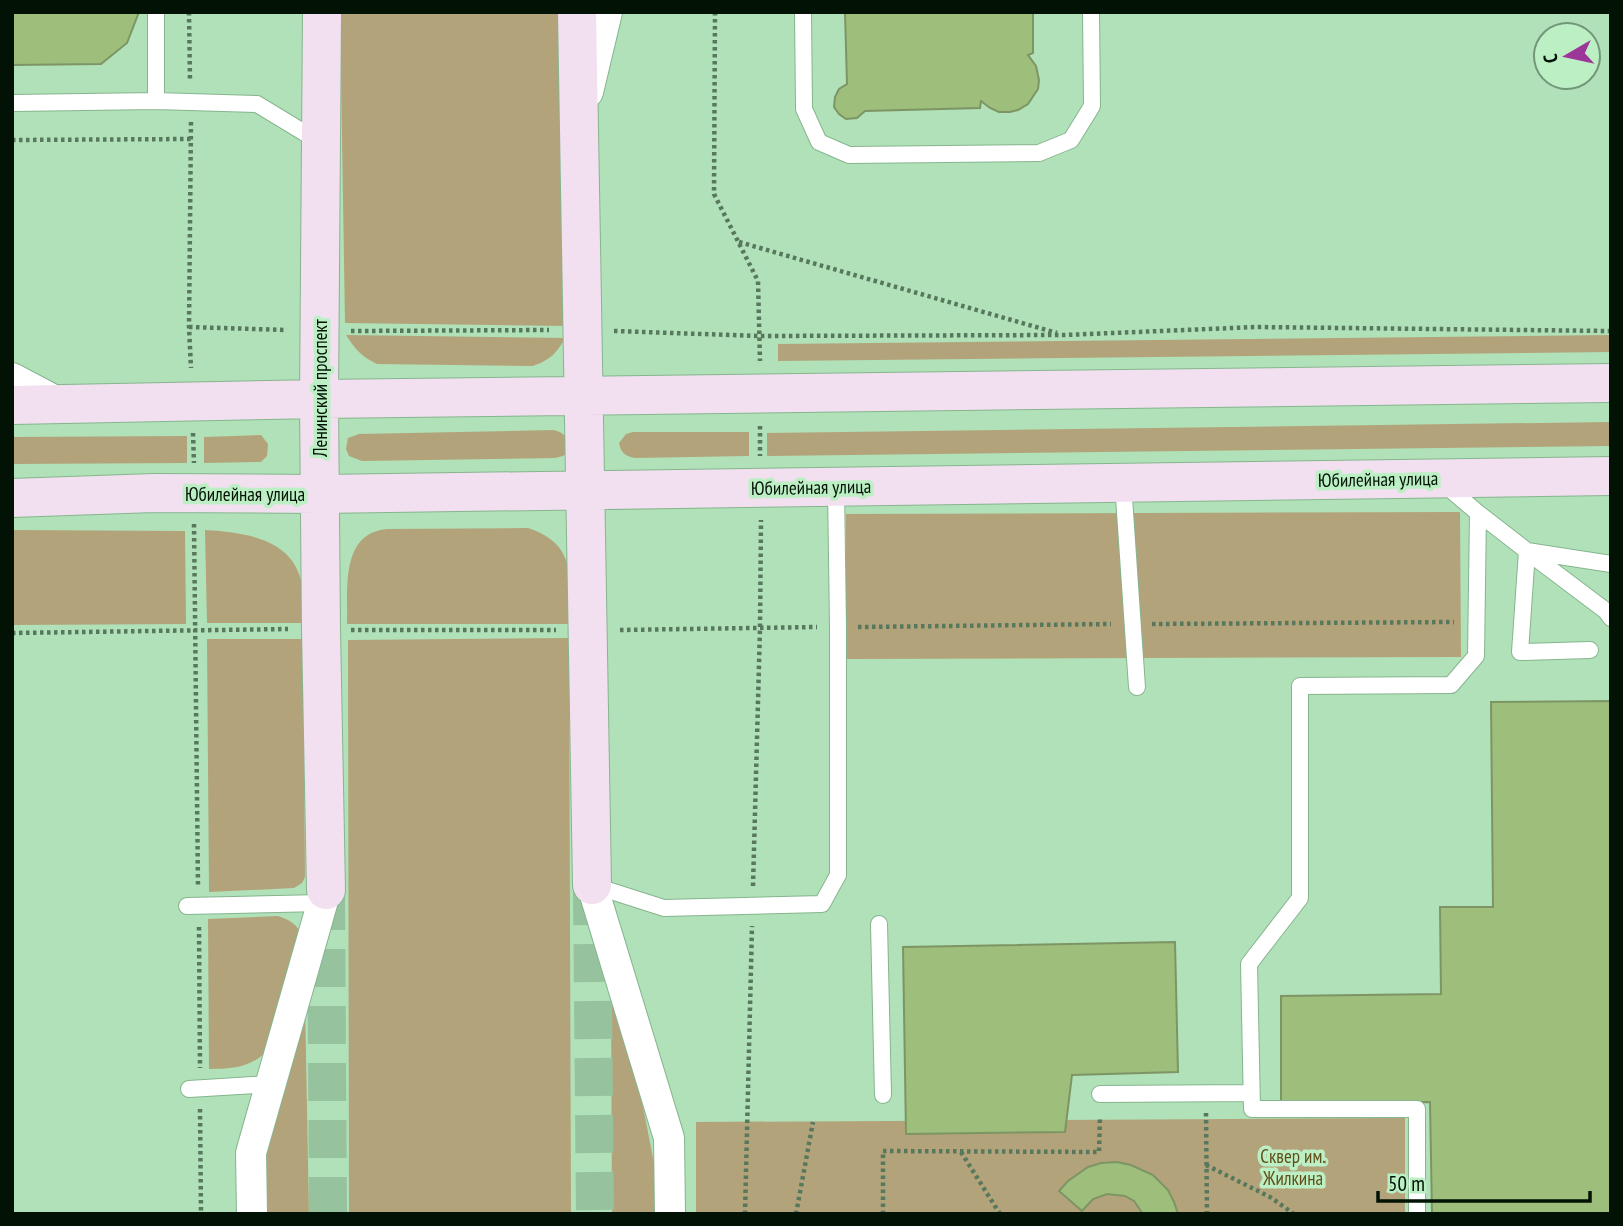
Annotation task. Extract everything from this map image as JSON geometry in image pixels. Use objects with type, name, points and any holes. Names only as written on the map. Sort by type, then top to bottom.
[{"type":"main road","name":"Ленинский проспект","points":[[322,12],[319,331],[324,896]]},
{"type":"main road","points":[[577,12],[592,885]]},
{"type":"main road","points":[[12,405],[1611,383]]},
{"type":"main road","name":"Юбилейная улица","points":[[27,502],[154,493],[586,491],[1611,476]]},
{"type":"street","points":[[310,12],[321,50]]},
{"type":"street","points":[[580,126],[607,12]]},
{"type":"street","points":[[12,378],[61,404]]},
{"type":"street","points":[[592,885],[668,1138],[670,1214]]},
{"type":"street","points":[[252,1214],[251,1153],[324,896]]},
{"type":"lane","points":[[156,12],[156,101]]},
{"type":"lane","points":[[803,12],[804,108],[818,142],[849,155],[1039,153],[1071,140],[1092,106],[1091,12]]},
{"type":"lane","points":[[12,103],[156,101],[257,104],[320,142]]},
{"type":"lane","points":[[1437,478],[1478,513],[1606,611],[1611,618]]},
{"type":"lane","points":[[1123,483],[1137,687]]},
{"type":"lane","points":[[592,885],[664,908],[822,904],[838,875],[836,487]]},
{"type":"lane","points":[[1417,1214],[1417,1109],[1252,1109],[1249,964],[1300,898],[1300,686],[1451,685],[1476,656],[1478,513]]},
{"type":"lane","points":[[1527,551],[1611,564]]},
{"type":"lane","points":[[1527,551],[1520,652],[1590,650]]},
{"type":"lane","points":[[193,906],[324,896]]},
{"type":"lane","points":[[879,924],[883,1095]]},
{"type":"lane","points":[[194,1089],[270,1084]]},
{"type":"lane","points":[[1100,1094],[1251,1093]]},
{"type":"path","points":[[189,12],[190,327],[196,631],[194,1089],[201,1214]]},
{"type":"path","points":[[715,12],[714,194],[758,281]]},
{"type":"path","points":[[12,140],[191,139]]},
{"type":"path","points":[[738,242],[1065,335]]},
{"type":"path","points":[[190,327],[319,331],[582,330],[760,336],[1065,335],[1256,327],[1611,331]]},
{"type":"path","points":[[745,1214],[761,522]]},
{"type":"path","points":[[618,630],[760,628]]},
{"type":"path","points":[[12,633],[299,629]]},
{"type":"path","points":[[346,629],[558,630]]},
{"type":"path","points":[[1206,1093],[1207,1214]]},
{"type":"path","points":[[883,1214],[883,1151],[1099,1152],[1100,1094]]},
{"type":"path","points":[[796,1214],[813,1122]]},
{"type":"path","points":[[960,1151],[1000,1214]]},
{"type":"path","points":[[1206,1165],[1270,1196],[1294,1214]]},
{"type":"green space","points":[[340,12],[563,12],[567,326],[345,323]]},
{"type":"green space","points":[[346,335],[565,338],[552,355],[533,366],[377,364],[359,352]]},
{"type":"green space","points":[[1611,335],[1611,352],[778,361],[778,344]]},
{"type":"green space","points":[[1611,422],[1611,446],[767,456],[767,433]]},
{"type":"green space","points":[[553,430],[564,435],[568,443],[568,452],[555,458],[362,461],[349,456],[346,449],[348,438],[359,434]]},
{"type":"green space","points":[[749,432],[749,456],[635,458],[624,453],[619,443],[626,434]]},
{"type":"green space","points":[[261,435],[268,444],[267,456],[261,462],[204,463],[204,437]]},
{"type":"green space","points":[[187,436],[187,463],[12,464],[12,437]]},
{"type":"green space","points":[[1460,512],[1461,657],[846,659],[846,514]]},
{"type":"green space","points":[[528,528],[556,544],[568,566],[568,624],[347,624],[350,564],[361,540],[372,533],[388,529]]},
{"type":"green space","points":[[12,530],[185,531],[186,624],[12,625]]},
{"type":"green space","points":[[205,530],[246,535],[273,544],[284,552],[293,562],[301,579],[302,623],[207,623]]},
{"type":"green space","points":[[569,638],[571,1214],[349,1214],[348,640]]},
{"type":"green space","points":[[207,639],[303,639],[305,877],[302,883],[294,888],[209,892]]},
{"type":"green space","points":[[278,916],[292,923],[301,935],[268,1049],[249,1064],[209,1069],[208,919]]},
{"type":"green space","points":[[611,990],[637,1076],[655,1168],[655,1214],[612,1214]]},
{"type":"green space","points":[[305,1003],[309,1214],[265,1214],[264,1164]]},
{"type":"green space","name":"Сквер им. Жилкина","points":[[1405,1118],[1405,1214],[696,1214],[696,1122]]},
{"type":"building","points":[[12,12],[139,12],[127,43],[101,64],[12,65]]},
{"type":"building","points":[[845,12],[1033,12],[1033,53],[1028,55],[1036,66],[1038,89],[1028,104],[1010,112],[999,112],[981,101],[980,108],[865,111],[857,118],[846,119],[834,107],[839,89],[847,84]]},
{"type":"building","points":[[1611,701],[1611,1214],[1432,1214],[1430,1102],[1281,1103],[1281,996],[1441,994],[1440,907],[1493,907],[1491,702]]},
{"type":"building","points":[[1175,942],[1178,1072],[1072,1075],[1065,1132],[906,1134],[903,947]]},
{"type":"building","points":[[1117,1162],[1153,1175],[1168,1190],[1178,1214],[1143,1214],[1134,1201],[1125,1196],[1107,1194],[1093,1199],[1082,1211],[1059,1191],[1088,1167]]},
{"type":"tunnel","points":[[592,887],[595,1214]]},
{"type":"tunnel","points":[[326,892],[328,1214]]}]
